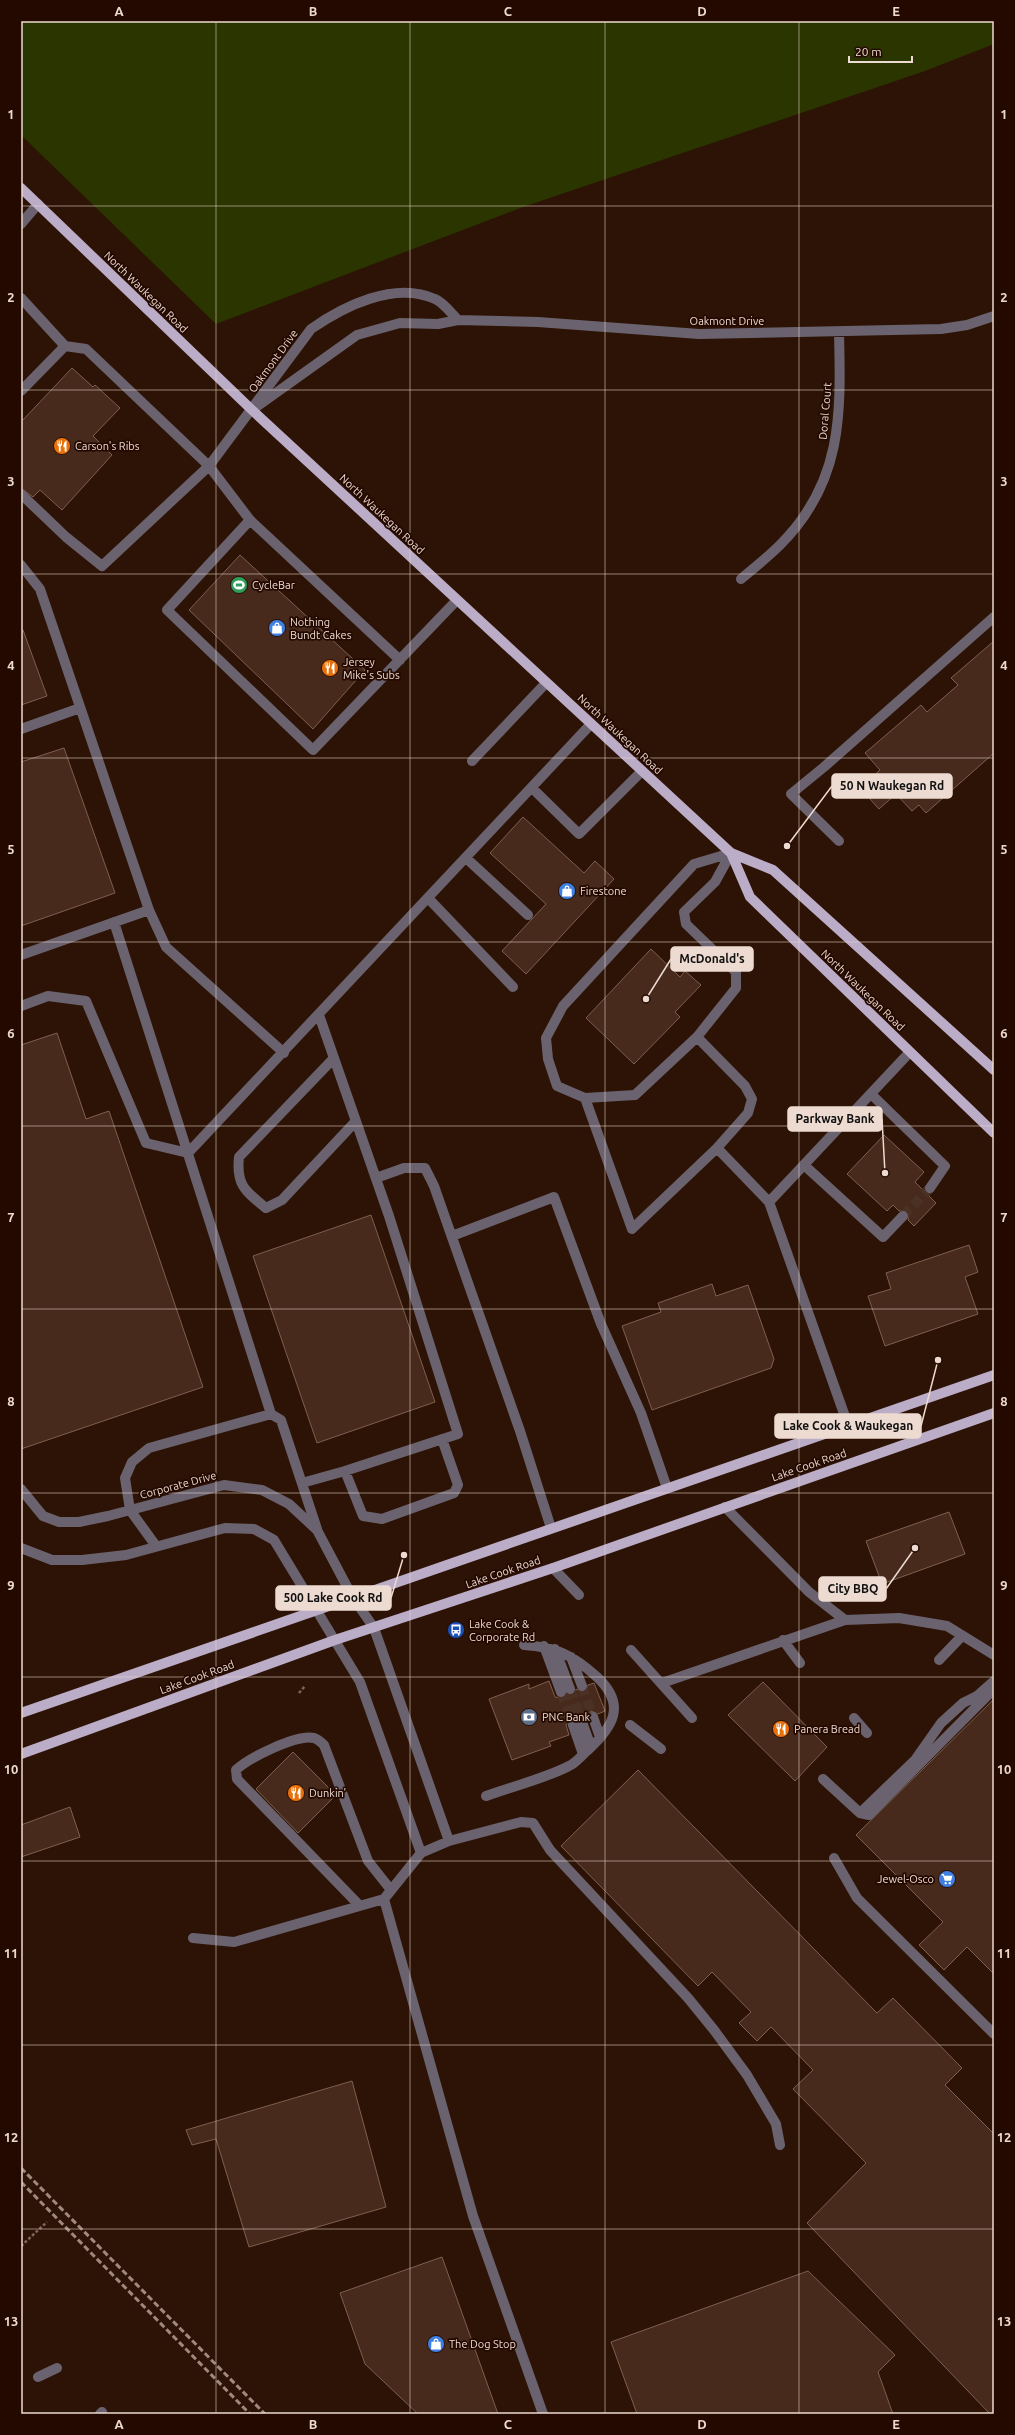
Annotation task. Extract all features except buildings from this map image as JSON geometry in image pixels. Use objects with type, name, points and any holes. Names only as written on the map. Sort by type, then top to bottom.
[{"type":"main road","name":"North Waukegan Road","points":[[21,188],[252,410],[731,853],[773,870],[994,1070]]},
{"type":"main road","name":"North Waukegan Road","points":[[731,853],[750,896],[994,1133]]},
{"type":"main road","points":[[21,1713],[352,1596],[994,1375]]},
{"type":"main road","name":"Lake Cook Road","points":[[21,1754],[335,1640],[552,1568],[994,1412]]},
{"type":"street","points":[[21,224],[38,204]]},
{"type":"street","name":"Oakmont Drive","points":[[252,410],[311,329],[333,314],[377,297],[403,292],[436,299],[458,320]]},
{"type":"street","points":[[21,298],[65,346],[86,349],[209,466],[250,520],[400,660]]},
{"type":"street","name":"Oakmont Drive","points":[[252,410],[357,335],[400,322],[438,324],[458,320],[538,322],[699,334],[839,332],[941,328],[967,325],[994,316]]},
{"type":"street","name":"Doral Court","points":[[741,579],[780,545],[798,526],[817,496],[831,460],[837,433],[840,400],[839,332]]},
{"type":"street","points":[[21,390],[65,346]]},
{"type":"street","points":[[21,494],[66,537],[102,566],[209,466],[252,410]]},
{"type":"street","points":[[250,520],[166,610],[313,750],[457,600]]},
{"type":"street","points":[[21,565],[40,589],[149,910],[166,947],[284,1053]]},
{"type":"street","points":[[839,841],[791,794],[824,767],[994,617]]},
{"type":"street","points":[[472,761],[546,683]]},
{"type":"street","points":[[21,729],[80,708]]},
{"type":"street","points":[[188,1153],[284,1053],[591,724]]},
{"type":"street","points":[[532,788],[579,834],[642,771]]},
{"type":"street","points":[[731,853],[714,882],[684,912],[686,924],[736,972],[736,988],[697,1037],[635,1095],[585,1098],[557,1086],[548,1059],[546,1038],[563,1006],[694,864],[731,853]]},
{"type":"street","points":[[466,858],[528,915]]},
{"type":"street","points":[[428,898],[513,987]]},
{"type":"street","points":[[21,955],[149,910]]},
{"type":"street","points":[[114,922],[271,1414],[281,1420],[318,1530]]},
{"type":"street","points":[[21,1006],[48,996],[86,1001],[146,1143],[188,1153]]},
{"type":"street","points":[[302,1482],[345,1471],[458,1434],[376,1178],[319,1014]]},
{"type":"street","points":[[585,1098],[632,1229],[716,1148],[748,1113],[752,1099],[744,1086],[697,1037]]},
{"type":"street","points":[[769,1202],[909,1052]]},
{"type":"street","points":[[334,1058],[239,1157],[237,1174],[247,1193],[266,1208],[282,1200],[356,1121]]},
{"type":"street","points":[[870,1094],[946,1166],[930,1188]]},
{"type":"street","points":[[716,1148],[769,1202],[848,1425]]},
{"type":"street","points":[[804,1165],[883,1237],[903,1216]]},
{"type":"street","points":[[376,1178],[404,1168],[425,1168],[452,1236],[520,1431],[551,1528]]},
{"type":"street","points":[[452,1236],[554,1197],[601,1324],[641,1413],[667,1488]]},
{"type":"street","points":[[156,1546],[130,1510],[125,1478],[132,1462],[149,1448],[271,1414]]},
{"type":"street","points":[[345,1471],[363,1516],[382,1519],[454,1493],[458,1485],[442,1439]]},
{"type":"street","name":"Corporate Drive","points":[[21,1489],[43,1516],[59,1522],[79,1522],[224,1485],[262,1490],[289,1504],[318,1530],[352,1596],[374,1628],[449,1841]]},
{"type":"street","points":[[725,1507],[809,1592],[845,1620]]},
{"type":"street","points":[[21,1548],[52,1560],[82,1560],[126,1555],[225,1528],[254,1529],[274,1540],[360,1682],[420,1853]]},
{"type":"street","points":[[552,1568],[579,1595]]},
{"type":"street","points":[[662,1683],[783,1640],[845,1620],[899,1618],[947,1626],[994,1655]]},
{"type":"street","points":[[939,1660],[962,1636]]},
{"type":"street","points":[[783,1640],[800,1663]]},
{"type":"street","points":[[486,1796],[571,1766],[605,1733],[613,1716],[614,1703],[602,1682],[582,1664],[555,1649],[544,1646],[524,1645]]},
{"type":"street","points":[[544,1646],[565,1690],[555,1649]]},
{"type":"street","points":[[631,1650],[692,1718]]},
{"type":"street","points":[[571,1657],[582,1686]]},
{"type":"street","points":[[860,1813],[915,1760],[941,1723],[963,1703],[977,1696],[994,1681]]},
{"type":"street","points":[[822,1778],[860,1813],[869,1815],[994,1689]]},
{"type":"street","points":[[593,1717],[600,1737]]},
{"type":"street","points":[[854,1718],[867,1733]]},
{"type":"street","points":[[583,1754],[577,1723],[591,1747]]},
{"type":"street","points":[[630,1725],[661,1749]]},
{"type":"street","points":[[360,1906],[237,1779],[236,1770],[255,1756],[288,1743],[314,1738],[324,1745],[368,1861],[391,1890]]},
{"type":"street","points":[[193,1938],[234,1942],[384,1899],[420,1853],[449,1841],[521,1822],[533,1823],[550,1850],[688,1998],[714,2030],[747,2075],[776,2124],[780,2145]]},
{"type":"street","points":[[834,1858],[857,1898],[994,2034]]},
{"type":"street","points":[[384,1899],[473,2216],[543,2414]]},
{"type":"street","points":[[38,2377],[57,2368]]},
{"type":"path","points":[[299,1693],[305,1686]]},
{"type":"path","points":[[21,2246],[47,2222]]},
{"type":"green space","points":[[21,21],[994,21],[994,44],[925,71],[523,207],[216,324],[21,135]]},
{"type":"tunnel","points":[[903,1216],[930,1188]]},
{"type":"tunnel","points":[[582,1686],[593,1717]]},
{"type":"tunnel","points":[[570,1689],[582,1722]]},
{"type":"tunnel","points":[[561,1692],[573,1725]]},
{"type":"railway","points":[[21,2168],[265,2414]]},
{"type":"railway","points":[[21,2182],[250,2414]]},
{"type":"place","name":"Carson's Ribs","points":[[62,446]]},
{"type":"place","name":"CycleBar","points":[[239,585]]},
{"type":"place","name":"Nothing Bundt Cakes","points":[[277,628]]},
{"type":"place","name":"Jersey Mike's Subs","points":[[330,668]]},
{"type":"place","name":"50 N Waukegan Rd","points":[[787,846]]},
{"type":"place","name":"Firestone","points":[[567,891]]},
{"type":"place","name":"McDonald's","points":[[646,999]]},
{"type":"place","name":"Parkway Bank","points":[[885,1173]]},
{"type":"place","name":"Lake Cook & Waukegan","points":[[938,1360]]},
{"type":"place","name":"City BBQ","points":[[915,1548]]},
{"type":"place","name":"500 Lake Cook Rd","points":[[404,1555]]},
{"type":"place","name":"Lake Cook & Corporate Rd","points":[[456,1630]]},
{"type":"place","name":"PNC Bank","points":[[529,1717]]},
{"type":"place","name":"Panera Bread","points":[[781,1729]]},
{"type":"place","name":"Dunkin'","points":[[296,1793]]},
{"type":"place","name":"Jewel-Osco","points":[[947,1879]]},
{"type":"place","name":"The Dog Stop","points":[[436,2344]]}]
